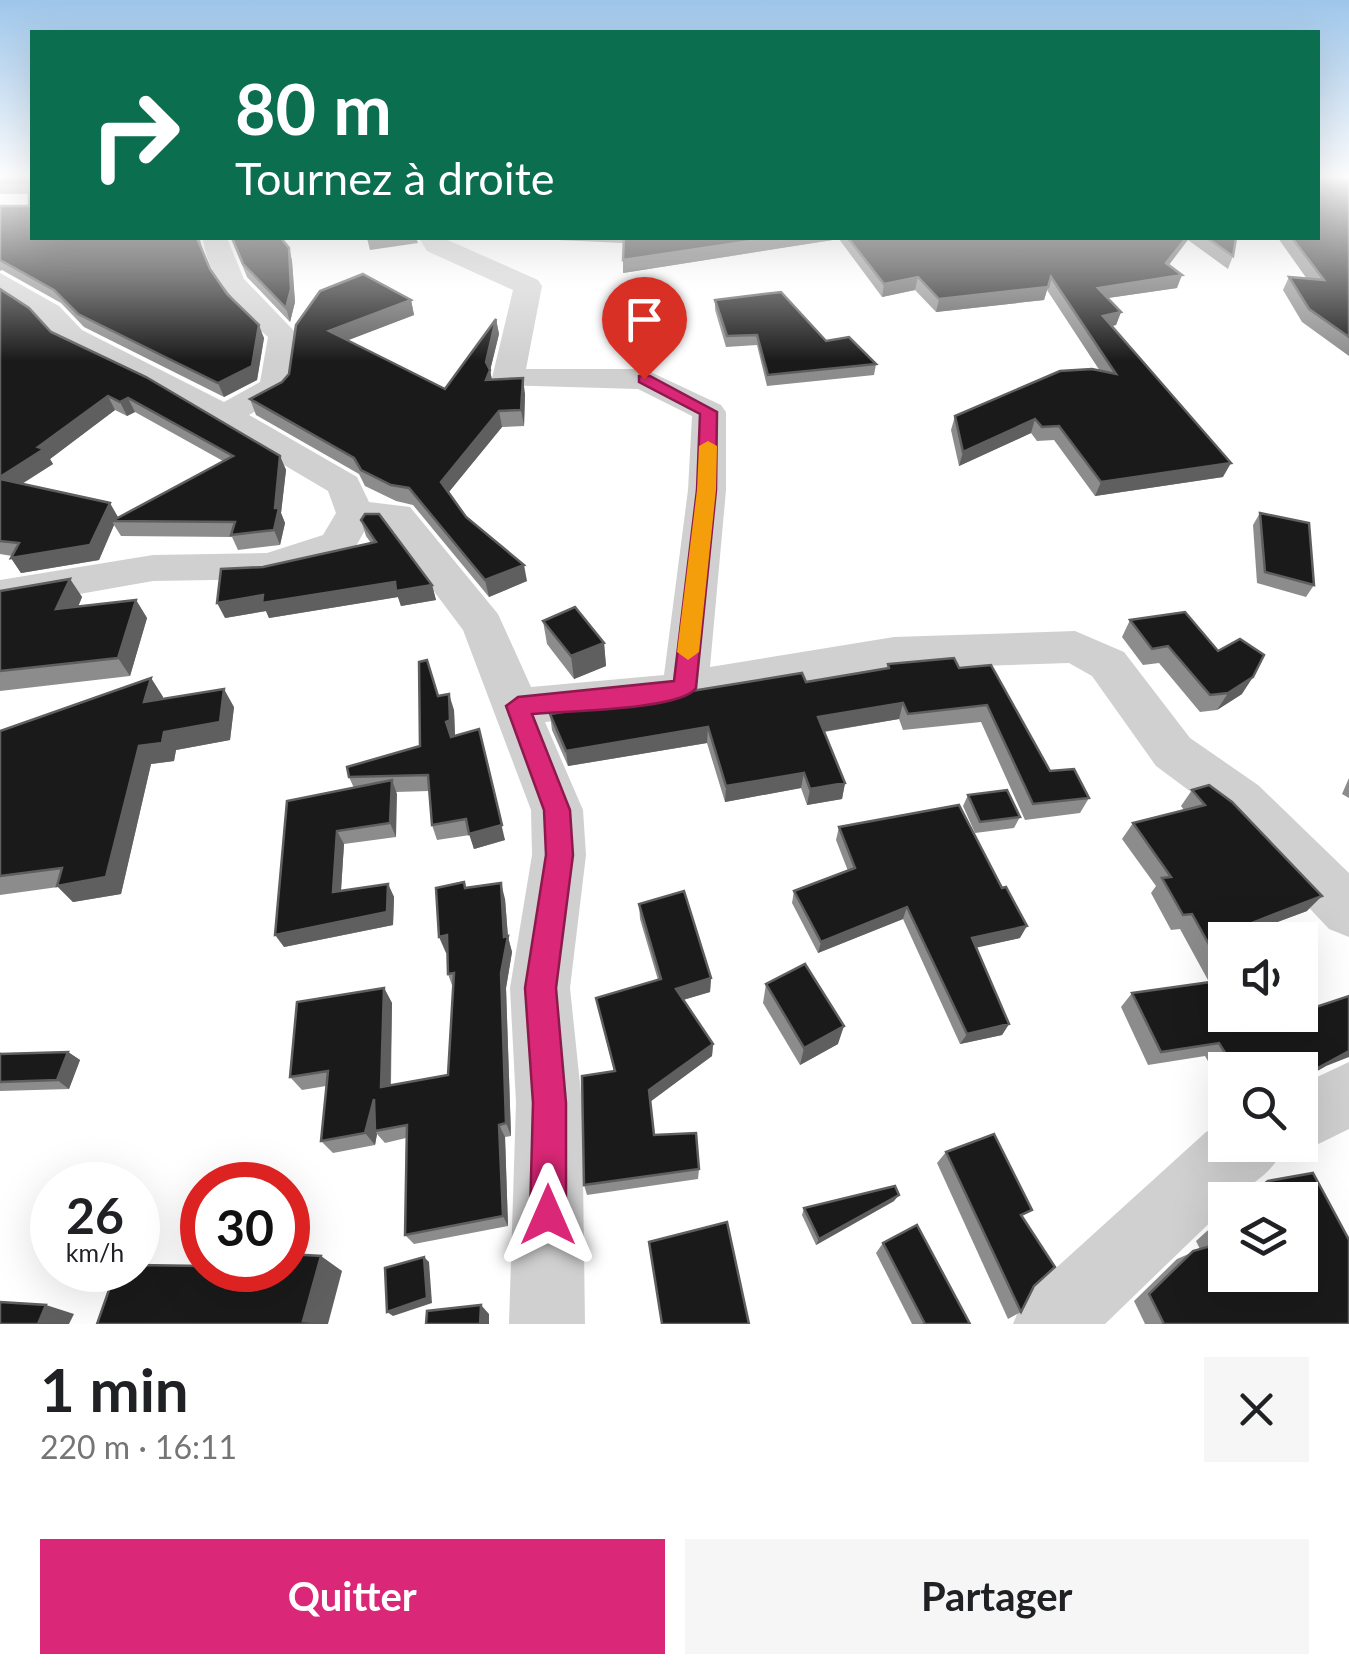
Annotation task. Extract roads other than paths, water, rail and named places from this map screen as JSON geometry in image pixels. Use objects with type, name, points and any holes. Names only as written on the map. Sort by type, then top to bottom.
[{"type":"street","points":[[215,240],[217,254],[237,292],[284,335],[274,387],[224,415]]},
{"type":"street","points":[[432,240],[436,246],[528,286],[508,378],[644,379],[708,412],[707,490],[685,688]]},
{"type":"street","points":[[0,282],[48,312],[71,336],[165,380],[344,484],[355,513],[338,544],[269,566],[153,568],[0,594]]},
{"type":"street","points":[[355,513],[396,515],[483,624],[557,810],[559,855],[540,988],[549,1103],[547,1324]]},
{"type":"street","points":[[518,706],[640,696],[894,652],[1075,647],[1108,664],[1173,752],[1240,800],[1349,911]]},
{"type":"street","points":[[1318,1110],[1349,1094]]},
{"type":"street","points":[[1050,1324],[1224,1162]]}]
